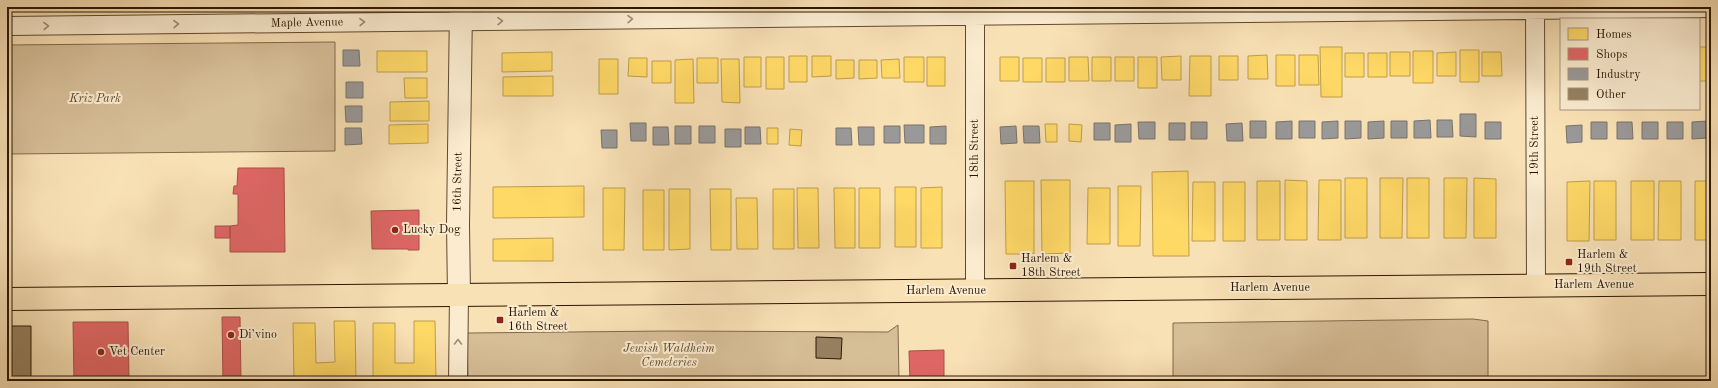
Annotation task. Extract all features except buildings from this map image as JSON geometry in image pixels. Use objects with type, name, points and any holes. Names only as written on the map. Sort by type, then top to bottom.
[{"type":"main road","name":"Harlem Avenue","points":[[7,299],[1711,284]]},
{"type":"street","name":"19th Street","points":[[1535,8],[1536,286]]},
{"type":"street","name":"Maple Avenue","points":[[7,26],[461,14],[1711,8]]},
{"type":"street","name":"18th Street","points":[[975,11],[975,290]]},
{"type":"street","name":"16th Street","points":[[458,381],[458,225],[461,14]]},
{"type":"green space","name":"Kriz Park","points":[[335,42],[335,151],[7,154],[7,45]]},
{"type":"green space","points":[[1473,319],[1488,321],[1488,381],[1173,381],[1173,323]]},
{"type":"green space","name":"Jewish Waldheim Cemeteries","points":[[898,325],[899,381],[468,381],[467,333],[669,331],[888,332]]},
{"type":"place","name":"Lucky Dog","points":[[395,230]]},
{"type":"place","name":"Harlem & 19th Street","points":[[1569,262]]},
{"type":"place","name":"Harlem & 18th Street","points":[[1013,266]]},
{"type":"place","name":"Harlem & 16th Street","points":[[500,320]]},
{"type":"place","name":"Di’vino","points":[[231,335]]},
{"type":"place","name":"Vet Center","points":[[101,352]]}]
